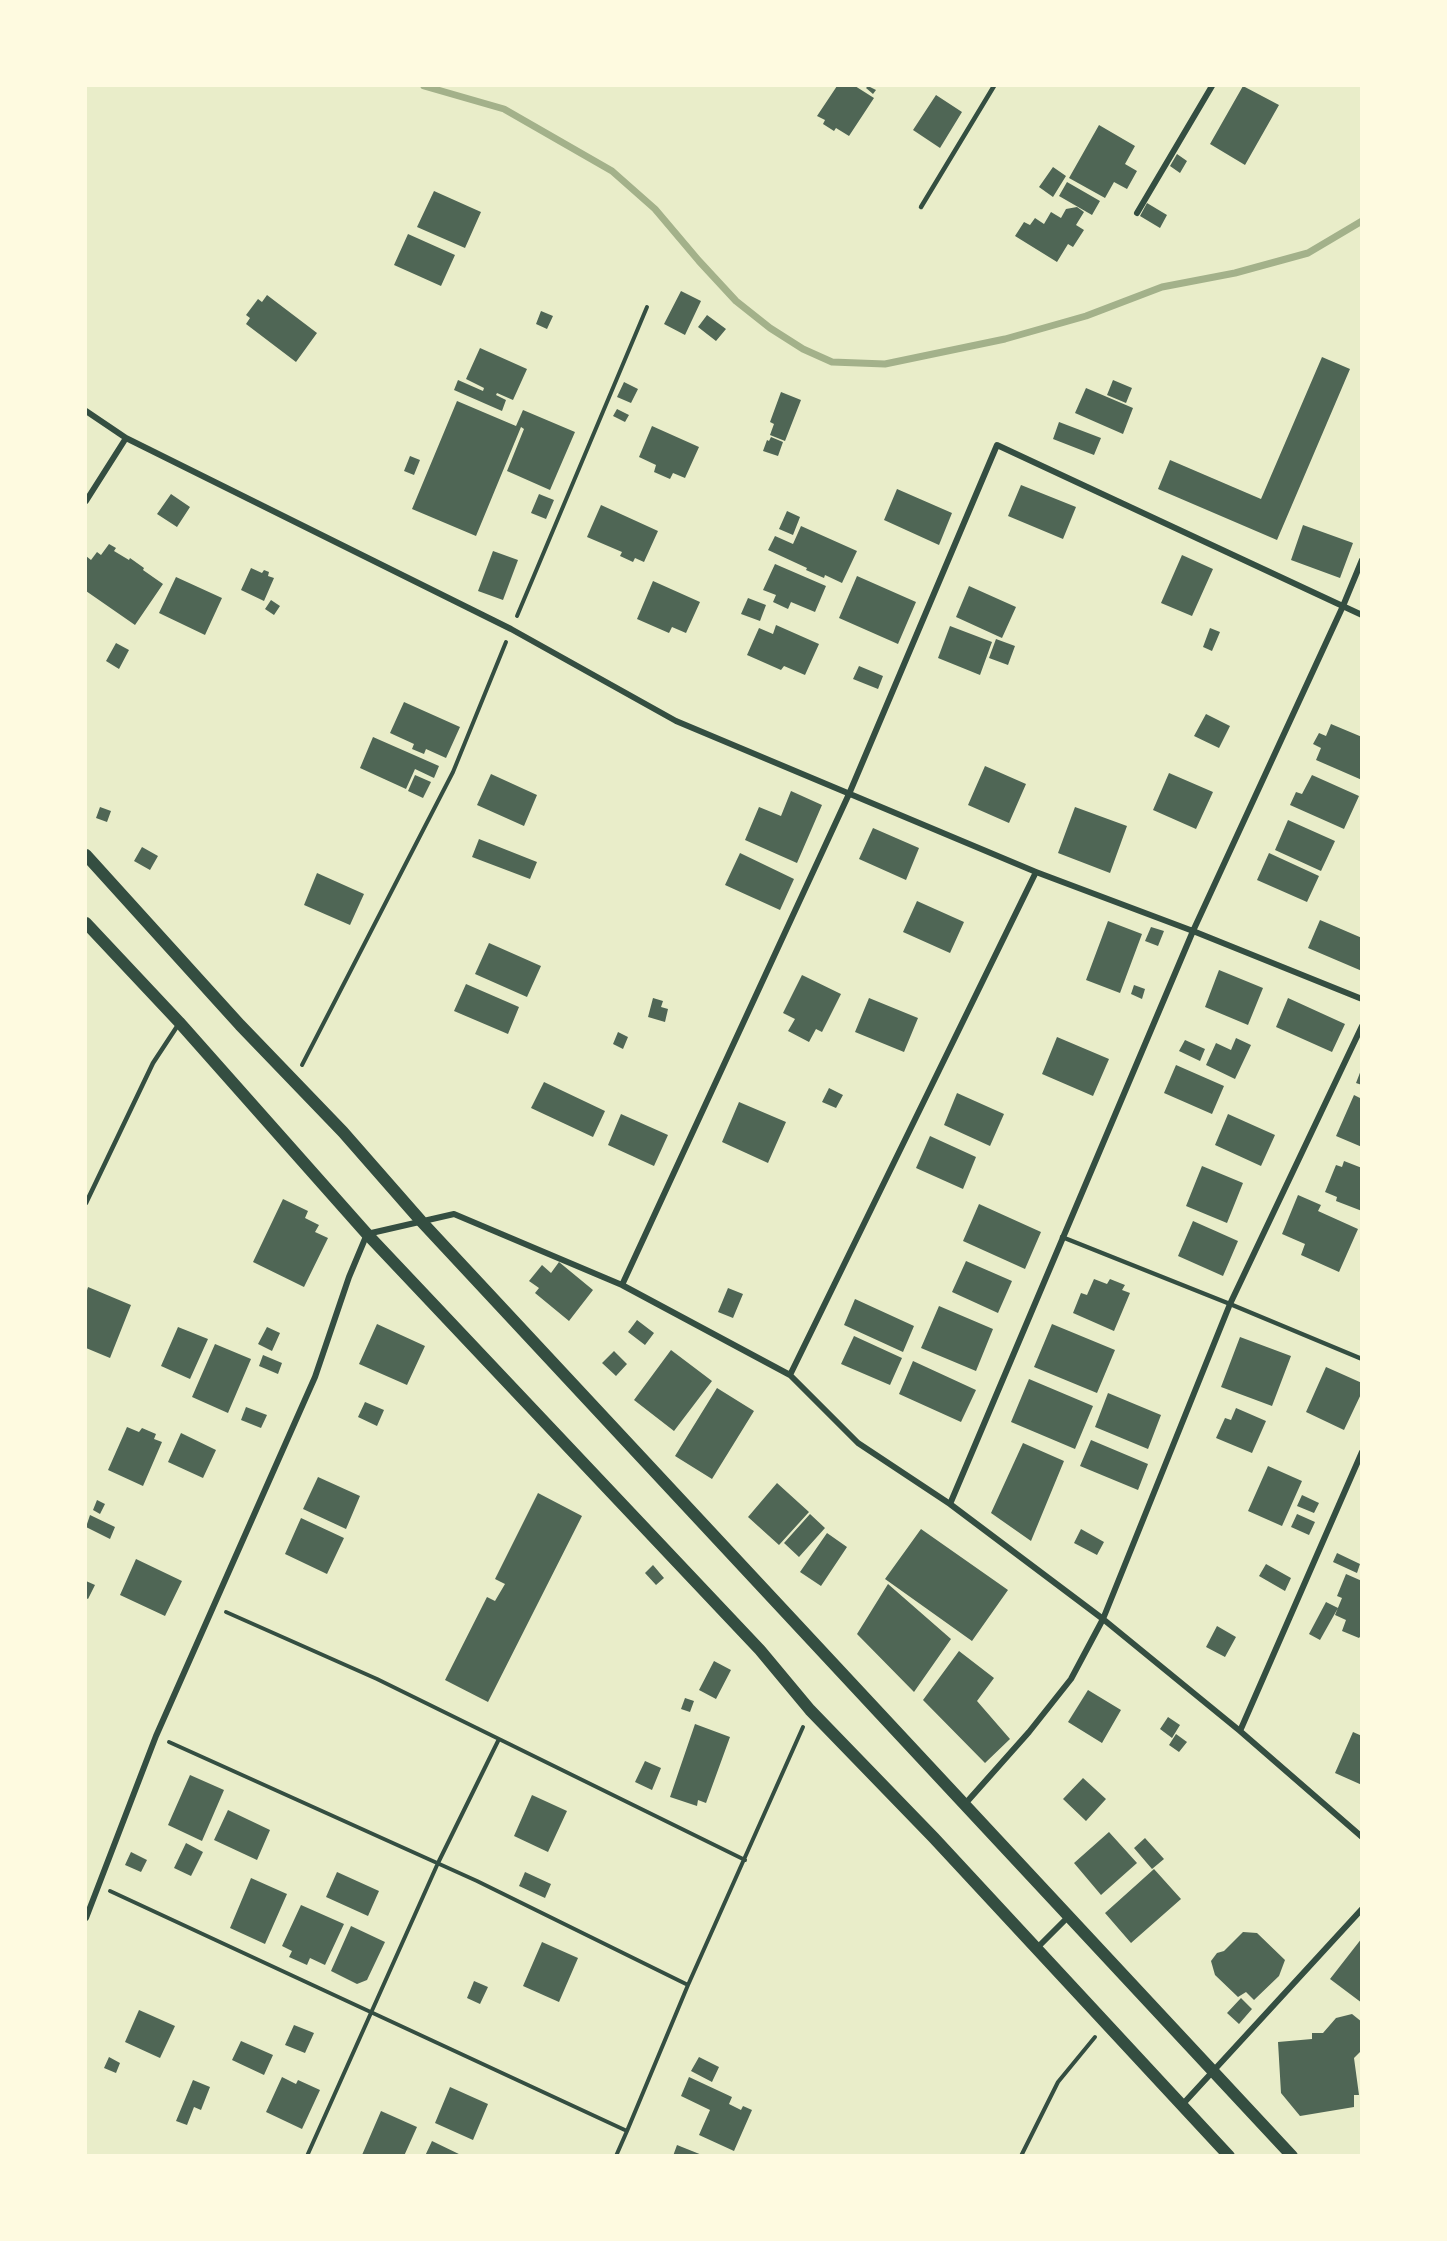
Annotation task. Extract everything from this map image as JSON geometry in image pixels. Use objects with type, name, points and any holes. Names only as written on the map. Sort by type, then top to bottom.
[{"type":"main road","points":[[86,855],[343,1132],[420,1221],[1070,1915],[1292,2156]]},
{"type":"main road","points":[[86,923],[179,1022],[367,1234],[744,1633],[810,1710],[934,1838],[1229,2156]]},
{"type":"street","points":[[1137,213],[1212,86]]},
{"type":"street","points":[[86,411],[126,438],[512,629],[676,721],[1036,872],[1193,931],[1362,999]]},
{"type":"street","points":[[86,501],[126,438]]},
{"type":"street","points":[[622,1285],[849,794],[997,445],[1362,615]]},
{"type":"street","points":[[950,1504],[1193,931],[1362,560]]},
{"type":"street","points":[[790,1375],[1036,872]]},
{"type":"street","points":[[965,1804],[1029,1732],[1071,1679],[1103,1620],[1230,1304],[1362,1026]]},
{"type":"street","points":[[86,1918],[156,1736],[315,1377],[349,1277],[367,1234],[454,1214],[622,1285],[790,1375],[858,1443],[950,1504],[1103,1620],[1240,1731],[1362,1837]]},
{"type":"street","points":[[1240,1731],[1362,1452]]},
{"type":"street","points":[[1182,2105],[1362,1909]]},
{"type":"street","points":[[1036,1948],[1070,1915]]},
{"type":"lane","points":[[921,207],[994,86]]},
{"type":"lane","points":[[86,1203],[153,1063],[179,1022]]},
{"type":"lane","points":[[1062,1237],[1362,1359]]},
{"type":"path","points":[[294,1080],[453,772],[647,307]]},
{"type":"path","points":[[212,1606],[376,1679],[745,1860]]},
{"type":"path","points":[[616,2156],[688,1985],[810,1710]]},
{"type":"path","points":[[156,1736],[438,1863],[688,1985]]},
{"type":"path","points":[[307,2156],[438,1863],[499,1739]]},
{"type":"path","points":[[99,1886],[627,2131]]},
{"type":"path","points":[[1021,2156],[1058,2082],[1107,2024]]},
{"type":"building","points":[[837,86],[855,86],[874,98],[849,136],[836,128],[834,131],[823,124],[825,120],[817,116]]},
{"type":"building","points":[[868,86],[876,90],[873,94],[866,88]]},
{"type":"building","points":[[1243,86],[1279,105],[1245,165],[1210,144]]},
{"type":"building","points":[[936,95],[962,112],[940,148],[913,130]]},
{"type":"building","points":[[1099,125],[1135,146],[1125,164],[1137,171],[1127,189],[1114,182],[1105,198],[1069,178]]},
{"type":"building","points":[[1177,154],[1187,161],[1180,173],[1170,166]]},
{"type":"building","points":[[1053,167],[1066,176],[1053,197],[1039,187]]},
{"type":"building","points":[[1067,182],[1100,201],[1092,215],[1059,196]]},
{"type":"building","points":[[434,191],[481,212],[465,248],[417,227]]},
{"type":"building","points":[[1147,203],[1167,215],[1160,228],[1140,216]]},
{"type":"building","points":[[1077,207],[1084,212],[1076,225],[1084,230],[1073,247],[1068,244],[1057,262],[1015,236],[1024,222],[1030,225],[1035,218],[1044,224],[1051,212],[1061,218],[1066,209]]},
{"type":"building","points":[[408,234],[455,255],[441,286],[394,265]]},
{"type":"building","points":[[681,291],[701,301],[685,335],[664,324]]},
{"type":"building","points":[[267,295],[317,333],[296,362],[246,324],[250,318],[246,315],[258,299],[262,302]]},
{"type":"building","points":[[541,311],[553,316],[547,329],[536,324]]},
{"type":"building","points":[[707,315],[726,329],[716,341],[698,327]]},
{"type":"building","points":[[480,348],[527,369],[513,400],[497,393],[496,395],[506,400],[502,411],[454,390],[458,380],[483,391],[484,388],[466,379]]},
{"type":"building","points":[[1322,357],[1350,369],[1277,540],[1158,489],[1170,460],[1261,499]]},
{"type":"building","points":[[1113,380],[1132,388],[1126,403],[1107,395]]},
{"type":"building","points":[[624,382],[638,389],[631,403],[617,397]]},
{"type":"building","points":[[1086,388],[1133,408],[1123,434],[1075,413]]},
{"type":"building","points":[[781,392],[801,400],[785,441],[770,435],[774,424],[770,422]]},
{"type":"building","points":[[457,401],[516,426],[523,410],[575,432],[550,490],[507,471],[524,429],[521,427],[476,536],[412,509]]},
{"type":"building","points":[[617,409],[629,415],[625,422],[613,416]]},
{"type":"building","points":[[1059,422],[1101,438],[1094,455],[1053,439]]},
{"type":"building","points":[[652,426],[699,447],[685,478],[673,473],[670,479],[654,472],[656,465],[639,457]]},
{"type":"building","points":[[771,437],[783,442],[778,456],[763,451],[767,440],[769,441]]},
{"type":"building","points":[[410,456],[420,460],[414,475],[404,471]]},
{"type":"building","points":[[1021,485],[1076,507],[1063,539],[1008,516]]},
{"type":"building","points":[[897,489],[952,513],[939,545],[884,520]]},
{"type":"building","points":[[171,494],[190,507],[177,527],[157,514]]},
{"type":"building","points":[[539,494],[554,500],[546,519],[531,513]]},
{"type":"building","points":[[601,505],[658,531],[644,562],[635,558],[633,562],[620,556],[622,552],[587,537]]},
{"type":"building","points":[[787,511],[800,517],[793,535],[779,529]]},
{"type":"building","points":[[1303,525],[1353,543],[1340,578],[1291,560]]},
{"type":"building","points":[[801,526],[857,551],[842,583],[806,570],[807,568],[768,550],[775,536],[793,544]]},
{"type":"building","points":[[109,544],[116,548],[114,551],[129,560],[130,558],[163,584],[135,625],[86,591],[86,556],[91,560],[97,552],[101,555]]},
{"type":"building","points":[[493,551],[518,560],[503,600],[478,591]]},
{"type":"building","points":[[1182,555],[1213,569],[1192,616],[1161,603]]},
{"type":"building","points":[[775,564],[826,586],[815,612],[791,602],[788,609],[773,602],[776,595],[763,590]]},
{"type":"building","points":[[251,568],[262,573],[264,570],[269,572],[268,576],[274,578],[264,601],[241,590]]},
{"type":"building","points":[[857,576],[916,602],[898,644],[839,618]]},
{"type":"building","points":[[176,577],[222,598],[205,635],[159,613]]},
{"type":"building","points":[[653,581],[700,602],[686,633],[672,627],[669,633],[637,619]]},
{"type":"building","points":[[969,586],[1016,607],[1002,638],[956,617]]},
{"type":"building","points":[[748,598],[766,605],[760,621],[741,614]]},
{"type":"building","points":[[271,600],[280,606],[274,615],[265,609]]},
{"type":"building","points":[[776,625],[819,644],[805,675],[784,666],[781,670],[747,655],[759,628],[773,634]]},
{"type":"building","points":[[950,626],[992,642],[980,675],[938,658]]},
{"type":"building","points":[[1210,628],[1220,632],[1212,651],[1203,647]]},
{"type":"building","points":[[996,639],[1015,646],[1008,665],[989,658]]},
{"type":"building","points":[[116,643],[129,650],[119,669],[106,661]]},
{"type":"building","points":[[859,666],[883,676],[878,689],[853,679]]},
{"type":"building","points":[[404,702],[460,727],[446,758],[426,749],[424,754],[412,749],[414,744],[390,733]]},
{"type":"building","points":[[1206,714],[1230,726],[1219,748],[1194,736]]},
{"type":"building","points":[[1331,724],[1362,737],[1362,780],[1316,760],[1321,748],[1313,744],[1319,733],[1326,736]]},
{"type":"building","points":[[373,737],[439,766],[434,778],[415,769],[406,789],[360,768]]},
{"type":"building","points":[[985,766],[1026,784],[1009,823],[968,805]]},
{"type":"building","points":[[1169,773],[1213,792],[1196,829],[1153,810]]},
{"type":"building","points":[[491,774],[537,795],[524,826],[477,805]]},
{"type":"building","points":[[415,775],[431,782],[423,798],[408,791]]},
{"type":"building","points":[[1312,775],[1359,796],[1344,829],[1290,805],[1296,792],[1302,794]]},
{"type":"building","points":[[791,791],[822,805],[797,863],[745,840],[759,807],[781,816]]},
{"type":"building","points":[[100,807],[111,811],[107,822],[96,818]]},
{"type":"building","points":[[1075,807],[1127,826],[1110,873],[1058,853]]},
{"type":"building","points":[[1288,820],[1335,841],[1321,871],[1275,850]]},
{"type":"building","points":[[873,828],[919,848],[906,880],[859,859]]},
{"type":"building","points":[[479,839],[537,862],[530,879],[472,857]]},
{"type":"building","points":[[142,847],[158,856],[150,870],[134,861]]},
{"type":"building","points":[[740,853],[794,879],[780,910],[725,885]]},
{"type":"building","points":[[1269,853],[1319,876],[1307,902],[1257,880]]},
{"type":"building","points":[[317,873],[364,894],[350,925],[304,905]]},
{"type":"building","points":[[917,901],[964,922],[950,953],[903,932]]},
{"type":"building","points":[[1320,920],[1362,938],[1362,971],[1308,948]]},
{"type":"building","points":[[1108,921],[1142,934],[1120,993],[1086,980]]},
{"type":"building","points":[[1151,927],[1164,931],[1158,946],[1145,941]]},
{"type":"building","points":[[489,943],[541,966],[527,997],[475,974]]},
{"type":"building","points":[[1219,970],[1263,988],[1248,1025],[1205,1007]]},
{"type":"building","points":[[802,975],[841,994],[822,1032],[816,1029],[809,1042],[788,1031],[795,1019],[783,1013]]},
{"type":"building","points":[[466,984],[519,1007],[508,1034],[454,1011]]},
{"type":"building","points":[[1134,985],[1145,989],[1142,999],[1131,994]]},
{"type":"building","points":[[653,998],[663,1001],[661,1007],[668,1009],[665,1022],[648,1017]]},
{"type":"building","points":[[869,998],[918,1018],[904,1052],[855,1032]]},
{"type":"building","points":[[1288,998],[1345,1024],[1332,1052],[1276,1027]]},
{"type":"building","points":[[618,1032],[628,1037],[623,1049],[613,1044]]},
{"type":"building","points":[[1057,1037],[1109,1059],[1093,1096],[1042,1074]]},
{"type":"building","points":[[1236,1038],[1251,1045],[1235,1079],[1206,1065],[1216,1043],[1231,1050]]},
{"type":"building","points":[[1185,1040],[1205,1049],[1200,1061],[1179,1051]]},
{"type":"building","points":[[1176,1065],[1224,1086],[1212,1114],[1164,1093]]},
{"type":"building","points":[[1362,1070],[1362,1085],[1356,1083]]},
{"type":"building","points":[[544,1082],[605,1111],[593,1137],[531,1108]]},
{"type":"building","points":[[829,1088],[843,1095],[836,1108],[822,1102]]},
{"type":"building","points":[[957,1093],[1004,1114],[990,1146],[944,1125]]},
{"type":"building","points":[[1354,1095],[1362,1099],[1362,1147],[1336,1136]]},
{"type":"building","points":[[739,1102],[786,1122],[768,1163],[722,1142]]},
{"type":"building","points":[[621,1114],[668,1135],[654,1166],[608,1145]]},
{"type":"building","points":[[1228,1114],[1275,1135],[1261,1166],[1215,1145]]},
{"type":"building","points":[[930,1136],[976,1157],[963,1189],[916,1168]]},
{"type":"building","points":[[1344,1161],[1362,1168],[1362,1211],[1336,1201],[1337,1197],[1325,1192],[1336,1165],[1342,1167]]},
{"type":"building","points":[[1202,1166],[1243,1183],[1227,1223],[1186,1206]]},
{"type":"building","points":[[1298,1195],[1321,1205],[1318,1211],[1358,1229],[1339,1272],[1301,1255],[1305,1244],[1282,1234]]},
{"type":"building","points":[[283,1199],[308,1211],[305,1218],[319,1225],[315,1232],[328,1238],[304,1287],[253,1262]]},
{"type":"building","points":[[979,1204],[1041,1232],[1025,1269],[963,1241]]},
{"type":"building","points":[[1193,1221],[1238,1241],[1223,1276],[1178,1256]]},
{"type":"building","points":[[966,1261],[1012,1281],[998,1313],[952,1292]]},
{"type":"building","points":[[559,1262],[593,1290],[569,1321],[535,1293],[539,1288],[529,1281],[542,1265],[551,1273]]},
{"type":"building","points":[[1094,1279],[1107,1284],[1110,1279],[1125,1285],[1122,1290],[1130,1293],[1114,1331],[1073,1313],[1081,1293],[1087,1295]]},
{"type":"building","points":[[88,1287],[131,1305],[110,1358],[86,1348]]},
{"type":"building","points":[[728,1288],[743,1294],[733,1318],[718,1312]]},
{"type":"building","points":[[855,1299],[914,1326],[903,1352],[844,1325]]},
{"type":"building","points":[[939,1306],[993,1329],[976,1371],[921,1348]]},
{"type":"building","points":[[637,1320],[654,1333],[645,1345],[628,1332]]},
{"type":"building","points":[[377,1324],[425,1346],[407,1385],[359,1364]]},
{"type":"building","points":[[1052,1324],[1115,1350],[1097,1393],[1034,1367]]},
{"type":"building","points":[[178,1327],[208,1339],[190,1379],[161,1366]]},
{"type":"building","points":[[267,1327],[280,1333],[272,1351],[258,1344]]},
{"type":"building","points":[[854,1336],[902,1358],[890,1385],[841,1364]]},
{"type":"building","points":[[1240,1337],[1291,1356],[1272,1406],[1221,1387]]},
{"type":"building","points":[[215,1344],[251,1359],[228,1413],[192,1397]]},
{"type":"building","points":[[671,1350],[712,1381],[674,1431],[634,1400]]},
{"type":"building","points":[[614,1351],[627,1364],[616,1376],[602,1363]]},
{"type":"building","points":[[263,1355],[282,1363],[278,1374],[259,1366]]},
{"type":"building","points":[[913,1361],[976,1390],[961,1422],[899,1394]]},
{"type":"building","points":[[1326,1367],[1362,1383],[1362,1392],[1344,1430],[1306,1412]]},
{"type":"building","points":[[1029,1379],[1093,1406],[1075,1449],[1011,1422]]},
{"type":"building","points":[[717,1388],[754,1411],[712,1479],[675,1456]]},
{"type":"building","points":[[1108,1393],[1161,1415],[1148,1449],[1095,1427]]},
{"type":"building","points":[[365,1402],[384,1410],[377,1426],[358,1417]]},
{"type":"building","points":[[246,1407],[267,1415],[261,1428],[241,1420]]},
{"type":"building","points":[[1236,1408],[1266,1421],[1252,1453],[1216,1438],[1225,1418],[1231,1420]]},
{"type":"building","points":[[127,1427],[139,1432],[142,1428],[156,1434],[154,1439],[162,1442],[143,1486],[108,1470]]},
{"type":"building","points":[[181,1433],[216,1450],[203,1478],[168,1462]]},
{"type":"building","points":[[1091,1440],[1148,1464],[1138,1490],[1080,1466]]},
{"type":"building","points":[[1023,1443],[1064,1461],[1031,1541],[991,1513]]},
{"type":"building","points":[[1268,1466],[1302,1481],[1282,1526],[1248,1511]]},
{"type":"building","points":[[318,1477],[360,1496],[346,1529],[303,1509]]},
{"type":"building","points":[[777,1483],[809,1512],[779,1545],[748,1517]]},
{"type":"building","points":[[538,1493],[582,1516],[488,1702],[445,1680],[487,1597],[495,1601],[505,1584],[495,1579]]},
{"type":"building","points":[[1302,1495],[1319,1503],[1314,1513],[1297,1506]]},
{"type":"building","points":[[97,1500],[105,1504],[100,1514],[93,1510]]},
{"type":"building","points":[[810,1514],[825,1528],[799,1557],[784,1543]]},
{"type":"building","points":[[1297,1514],[1315,1522],[1309,1535],[1291,1527]]},
{"type":"building","points":[[90,1515],[115,1527],[110,1539],[86,1527]]},
{"type":"building","points":[[301,1518],[344,1538],[327,1574],[285,1554]]},
{"type":"building","points":[[921,1529],[1008,1590],[972,1641],[885,1579]]},
{"type":"building","points":[[1081,1529],[1104,1542],[1097,1555],[1074,1543]]},
{"type":"building","points":[[827,1533],[847,1547],[821,1586],[800,1572]]},
{"type":"building","points":[[1337,1553],[1360,1564],[1357,1573],[1333,1562]]},
{"type":"building","points":[[136,1559],[182,1581],[165,1616],[120,1595]]},
{"type":"building","points":[[1266,1564],[1291,1578],[1285,1591],[1259,1576]]},
{"type":"building","points":[[653,1565],[664,1578],[656,1585],[645,1573]]},
{"type":"building","points":[[1346,1574],[1362,1581],[1362,1634],[1359,1638],[1342,1631],[1346,1620],[1335,1615],[1342,1598],[1337,1596]]},
{"type":"building","points":[[86,1581],[95,1585],[88,1599],[86,1598]]},
{"type":"building","points":[[888,1584],[951,1639],[914,1692],[857,1634]]},
{"type":"building","points":[[1326,1602],[1338,1608],[1320,1640],[1309,1634]]},
{"type":"building","points":[[1217,1626],[1236,1637],[1225,1657],[1206,1647]]},
{"type":"building","points":[[959,1651],[994,1678],[977,1701],[1010,1739],[985,1763],[923,1700]]},
{"type":"building","points":[[714,1661],[731,1670],[716,1699],[699,1690]]},
{"type":"building","points":[[1088,1690],[1121,1710],[1102,1743],[1068,1722]]},
{"type":"building","points":[[685,1698],[694,1701],[690,1712],[681,1709]]},
{"type":"building","points":[[1168,1717],[1180,1725],[1172,1738],[1160,1729]]},
{"type":"building","points":[[695,1724],[730,1737],[706,1803],[698,1800],[697,1806],[670,1797]]},
{"type":"building","points":[[1353,1732],[1362,1736],[1362,1785],[1335,1773]]},
{"type":"building","points":[[1176,1734],[1187,1742],[1179,1752],[1169,1745]]},
{"type":"building","points":[[645,1761],[661,1768],[652,1790],[635,1782]]},
{"type":"building","points":[[190,1775],[224,1790],[202,1841],[168,1825]]},
{"type":"building","points":[[1083,1778],[1106,1799],[1086,1821],[1063,1799]]},
{"type":"building","points":[[532,1795],[567,1811],[548,1852],[514,1836]]},
{"type":"building","points":[[228,1810],[270,1830],[257,1860],[214,1840]]},
{"type":"building","points":[[1109,1832],[1137,1863],[1101,1895],[1074,1863]]},
{"type":"building","points":[[1145,1838],[1164,1859],[1152,1869],[1134,1848]]},
{"type":"building","points":[[186,1843],[203,1852],[191,1876],[174,1868]]},
{"type":"building","points":[[131,1852],[147,1860],[141,1872],[125,1865]]},
{"type":"building","points":[[1154,1869],[1181,1899],[1131,1943],[1105,1913]]},
{"type":"building","points":[[337,1872],[379,1891],[368,1916],[326,1897]]},
{"type":"building","points":[[525,1872],[551,1884],[545,1898],[519,1886]]},
{"type":"building","points":[[251,1878],[287,1894],[265,1944],[230,1928]]},
{"type":"building","points":[[301,1905],[344,1924],[325,1965],[310,1958],[307,1965],[289,1957],[292,1951],[282,1946]]},
{"type":"building","points":[[351,1926],[385,1942],[367,1980],[357,1984],[331,1971]]},
{"type":"building","points":[[1243,1932],[1257,1933],[1285,1960],[1279,1976],[1254,2000],[1246,1992],[1238,1997],[1215,1975],[1211,1961],[1217,1953],[1224,1951]]},
{"type":"building","points":[[1362,1938],[1362,2003],[1330,1979]]},
{"type":"building","points":[[542,1942],[578,1958],[559,2002],[523,1986]]},
{"type":"building","points":[[474,1981],[488,1987],[480,2004],[467,1998]]},
{"type":"building","points":[[1241,1998],[1252,2009],[1239,2024],[1227,2013]]},
{"type":"building","points":[[139,2010],[175,2026],[160,2058],[125,2042]]},
{"type":"building","points":[[1352,2014],[1362,2022],[1362,2050],[1354,2058],[1359,2095],[1354,2095],[1354,2107],[1300,2116],[1281,2093],[1278,2042],[1312,2039],[1312,2033],[1323,2033],[1336,2018]]},
{"type":"building","points":[[294,2025],[314,2033],[305,2053],[285,2045]]},
{"type":"building","points":[[241,2041],[273,2055],[264,2075],[232,2060]]},
{"type":"building","points":[[109,2057],[120,2063],[116,2073],[104,2068]]},
{"type":"building","points":[[699,2057],[719,2067],[712,2082],[691,2071]]},
{"type":"building","points":[[282,2077],[296,2084],[298,2080],[320,2090],[302,2129],[266,2112]]},
{"type":"building","points":[[689,2077],[732,2097],[729,2104],[741,2110],[743,2106],[752,2110],[734,2151],[699,2135],[710,2110],[681,2096]]},
{"type":"building","points":[[193,2080],[210,2087],[201,2110],[194,2107],[187,2125],[176,2121]]},
{"type":"building","points":[[450,2087],[488,2104],[473,2140],[435,2123]]},
{"type":"building","points":[[381,2111],[417,2127],[404,2156],[362,2155]]},
{"type":"building","points":[[432,2141],[463,2156],[425,2156]]},
{"type":"building","points":[[677,2145],[702,2155],[702,2156],[673,2156]]},
{"type":"waterway","points":[[424,86],[504,109],[612,171],[655,209],[736,301],[770,328],[803,349],[832,362],[885,364],[1005,339],[1086,316],[1162,287],[1235,273],[1308,253],[1362,221]]}]
